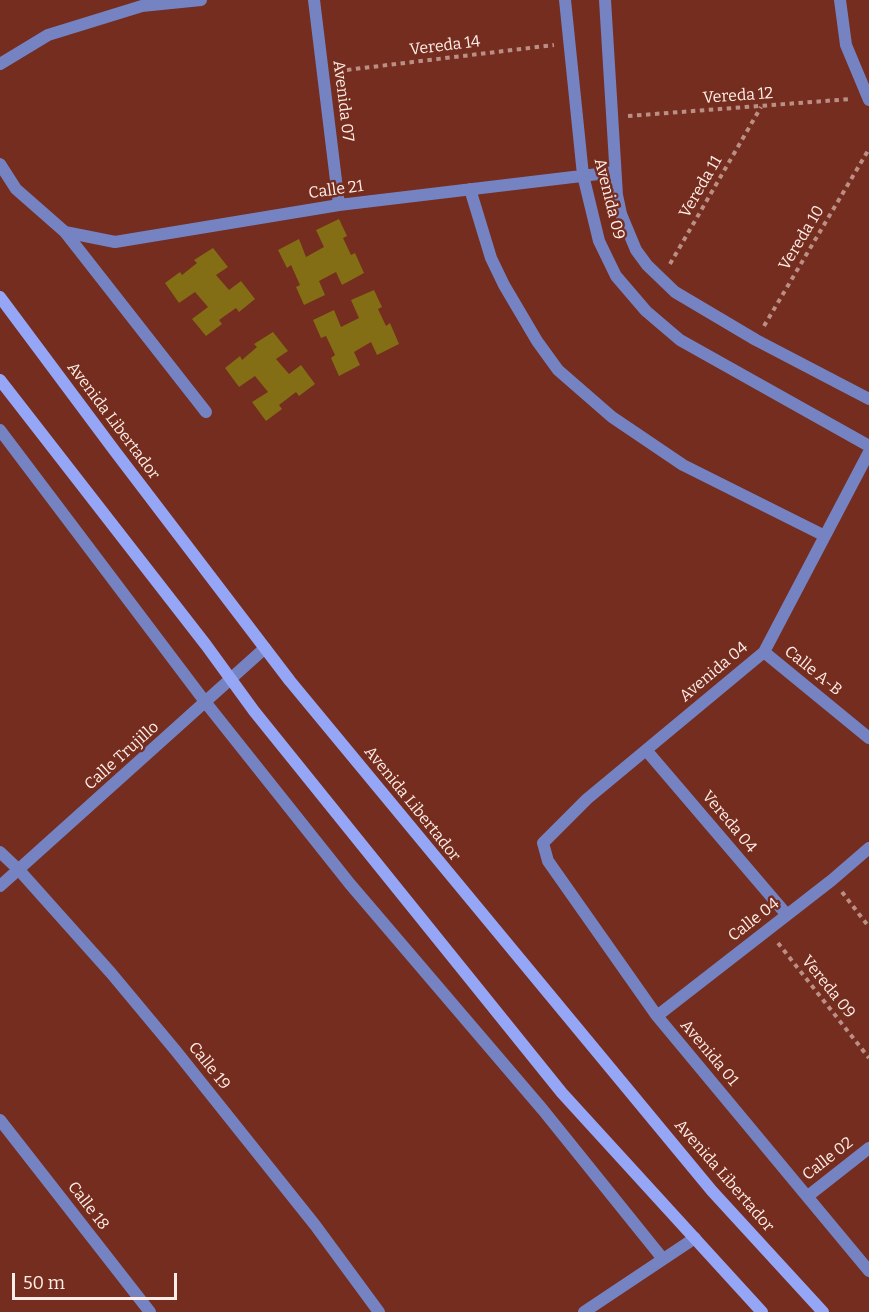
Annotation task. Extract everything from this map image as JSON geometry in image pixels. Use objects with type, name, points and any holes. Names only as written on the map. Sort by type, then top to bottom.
[{"type":"street","points":[[0,64],[48,35],[142,6],[201,0]]},
{"type":"street","name":"Avenida 07","points":[[314,0],[339,205]]},
{"type":"street","name":"Avenida 09","points":[[565,0],[583,175],[599,241],[616,276],[646,311],[680,340],[869,446]]},
{"type":"street","name":"Avenida 09","points":[[605,0],[615,172],[621,214],[636,250],[660,280],[675,292],[756,340],[869,399]]},
{"type":"street","points":[[840,0],[846,45],[868,98]]},
{"type":"street","points":[[0,164],[16,189],[65,232],[206,412]]},
{"type":"street","name":"Calle 21","points":[[65,232],[115,242],[339,205],[615,172]]},
{"type":"street","points":[[470,189],[491,258],[504,285],[537,341],[558,370],[612,417],[683,465],[825,536]]},
{"type":"street","name":"Avenida Libertador","points":[[0,297],[265,648],[458,886],[712,1191],[823,1312]]},
{"type":"street","points":[[0,380],[231,680],[562,1093],[762,1312]]},
{"type":"street","points":[[0,430],[206,703],[350,884],[536,1101],[663,1259]]},
{"type":"street","name":"Avenida 04","points":[[543,843],[587,799],[764,652],[869,452]]},
{"type":"street","name":"Calle Trujillo","points":[[0,886],[265,648]]},
{"type":"street","name":"Calle A-B","points":[[764,652],[869,738]]},
{"type":"street","name":"Vereda 04","points":[[646,750],[787,915]]},
{"type":"street","name":"Avenida 01","points":[[543,843],[548,861],[657,1016],[869,1271]]},
{"type":"street","name":"Calle 04","points":[[657,1016],[832,880],[869,848]]},
{"type":"street","name":"Calle 19","points":[[0,852],[19,870],[111,973],[176,1051],[315,1225],[379,1312]]},
{"type":"street","name":"Calle 18","points":[[0,1120],[150,1312]]},
{"type":"street","name":"Calle 02","points":[[808,1196],[869,1148]]},
{"type":"street","points":[[584,1312],[695,1238]]},
{"type":"path","name":"Vereda 14","points":[[323,73],[570,43]]},
{"type":"path","name":"Vereda 12","points":[[611,117],[868,98]]},
{"type":"path","name":"Vereda 11","points":[[660,280],[762,106]]},
{"type":"path","name":"Vereda 10","points":[[756,340],[869,149]]},
{"type":"path","points":[[832,880],[869,927]]},
{"type":"path","name":"Vereda 09","points":[[767,930],[869,1058]]},
{"type":"building","points":[[339,219],[347,236],[343,238],[351,255],[355,253],[364,273],[342,285],[336,272],[319,281],[325,295],[304,305],[296,287],[300,285],[291,265],[287,268],[278,250],[299,239],[306,257],[324,247],[316,230]]},
{"type":"building","points":[[213,248],[228,267],[216,275],[229,290],[241,281],[255,299],[239,312],[236,308],[219,320],[222,324],[206,336],[192,319],[208,307],[195,292],[179,303],[165,283],[180,272],[182,275],[197,263],[194,260]]},
{"type":"building","points":[[374,290],[382,307],[378,309],[386,326],[390,323],[399,344],[377,355],[371,342],[354,352],[360,365],[339,376],[331,358],[335,355],[326,336],[321,338],[313,320],[334,310],[341,327],[359,318],[351,300]]},
{"type":"building","points":[[273,332],[288,351],[276,359],[289,374],[301,365],[315,384],[299,396],[296,392],[279,405],[282,409],[266,421],[252,402],[268,392],[255,376],[239,387],[225,368],[240,356],[242,360],[257,347],[254,344]]}]
